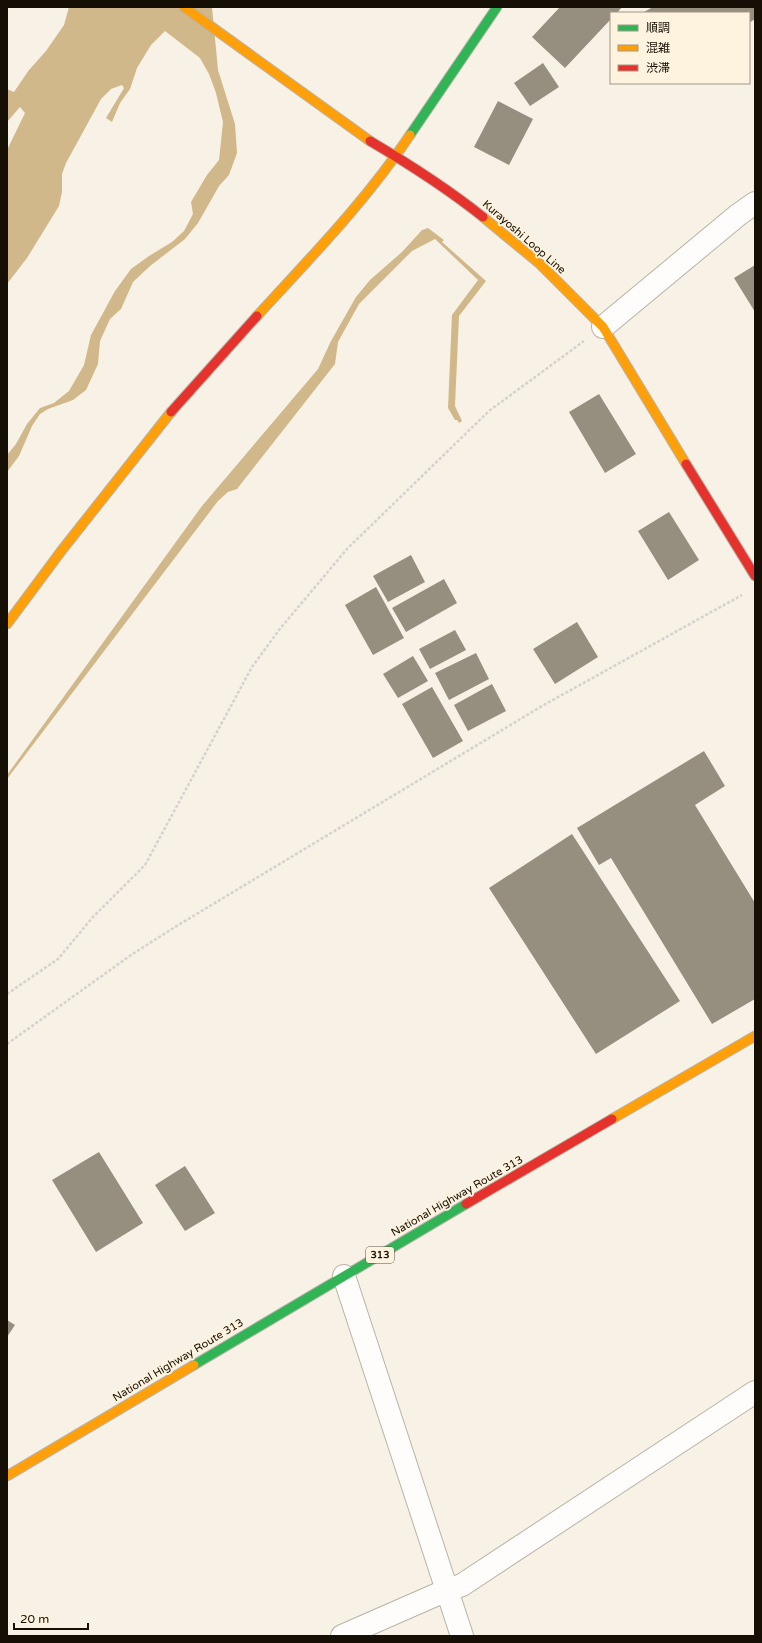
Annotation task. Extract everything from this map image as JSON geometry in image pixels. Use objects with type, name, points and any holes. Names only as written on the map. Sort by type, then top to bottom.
[{"type":"main road","name":"Kurayoshi Loop Line","points":[[184,7],[367,139],[396,156],[465,203],[540,264],[603,327],[755,576]]},
{"type":"main road","points":[[7,624],[62,550],[167,417],[357,205],[396,156],[497,7]]},
{"type":"main road","name":"National Highway Route 313","points":[[7,1476],[344,1276],[755,1036]]},
{"type":"street","points":[[603,327],[738,215],[755,203]]},
{"type":"street","points":[[344,1276],[462,1636]]},
{"type":"street","points":[[342,1636],[446,1590],[462,1585],[755,1392]]},
{"type":"path","points":[[7,994],[58,959],[93,918],[145,865],[252,667],[279,630],[347,549],[489,411],[603,327]]},
{"type":"path","points":[[7,1044],[131,955],[175,928],[542,706],[748,592]]},
{"type":"shaded area","points":[[69,7],[212,7],[218,70],[235,124],[237,153],[229,175],[219,186],[198,223],[185,239],[150,266],[133,282],[121,309],[110,319],[100,341],[98,364],[86,390],[73,400],[48,409],[40,414],[32,426],[19,456],[7,472],[7,455],[16,444],[27,424],[40,408],[54,403],[69,391],[84,365],[91,335],[115,291],[131,269],[172,242],[184,231],[193,214],[191,202],[207,175],[219,160],[223,122],[216,93],[209,74],[200,58],[165,31],[151,45],[137,68],[130,89],[120,103],[112,122],[106,118],[124,88],[122,85],[111,89],[101,99],[66,163],[62,174],[62,192],[59,206],[27,258],[7,284],[7,150],[25,113],[20,107],[7,122],[7,89],[14,92],[29,70],[46,51],[64,25]]},
{"type":"shaded area","points":[[428,228],[444,240],[442,242],[486,281],[459,316],[455,406],[462,421],[459,423],[455,420],[448,408],[452,315],[478,280],[435,239],[412,251],[359,304],[338,342],[335,364],[237,489],[228,492],[218,501],[7,779],[7,775],[202,506],[318,369],[331,341],[356,297],[370,280],[402,252],[422,230]]},
{"type":"building","points":[[560,7],[622,7],[618,12],[610,12],[610,20],[565,68],[532,37]]},
{"type":"building","points":[[653,7],[755,7],[755,19],[750,22],[750,12],[644,12]]},
{"type":"building","points":[[543,63],[559,87],[530,106],[514,83]]},
{"type":"building","points":[[498,101],[533,119],[509,165],[474,147]]},
{"type":"building","points":[[755,265],[755,312],[734,278]]},
{"type":"building","points":[[599,394],[636,454],[605,473],[569,412]]},
{"type":"building","points":[[669,512],[699,560],[668,580],[638,531]]},
{"type":"building","points":[[411,555],[425,582],[388,602],[373,576]]},
{"type":"building","points":[[444,579],[457,603],[406,632],[392,608]]},
{"type":"building","points":[[376,587],[404,638],[373,655],[345,605]]},
{"type":"building","points":[[577,622],[598,657],[555,684],[533,649]]},
{"type":"building","points":[[455,630],[466,650],[430,669],[419,649]]},
{"type":"building","points":[[476,653],[489,679],[449,700],[435,673]]},
{"type":"building","points":[[413,656],[428,681],[398,698],[383,674]]},
{"type":"building","points":[[492,684],[506,711],[468,731],[454,705]]},
{"type":"building","points":[[432,687],[463,741],[433,758],[402,704]]},
{"type":"building","points":[[704,751],[725,786],[695,805],[755,903],[755,999],[712,1024],[611,858],[599,865],[577,828]]},
{"type":"building","points":[[572,834],[680,1001],[596,1054],[489,888]]},
{"type":"building","points":[[99,1152],[143,1223],[96,1252],[52,1180]]},
{"type":"building","points":[[185,1166],[215,1213],[185,1231],[155,1185]]},
{"type":"building","points":[[7,1320],[15,1325],[7,1337]]},
{"type":"traffic: fast","points":[[410,135],[497,7]]},
{"type":"traffic: fast","points":[[194,1365],[466,1204]]},
{"type":"traffic: slow","points":[[184,7],[370,141]]},
{"type":"traffic: slow","points":[[257,316],[356,206],[410,135]]},
{"type":"traffic: slow","points":[[483,217],[540,264],[603,327],[686,464]]},
{"type":"traffic: slow","points":[[7,624],[62,550],[171,412]]},
{"type":"traffic: slow","points":[[612,1119],[755,1036]]},
{"type":"traffic: slow","points":[[7,1476],[194,1365]]},
{"type":"traffic: jam","points":[[370,141],[428,177],[483,217]]},
{"type":"traffic: jam","points":[[171,412],[257,316]]},
{"type":"traffic: jam","points":[[686,464],[755,576]]},
{"type":"traffic: jam","points":[[466,1204],[612,1119]]}]
